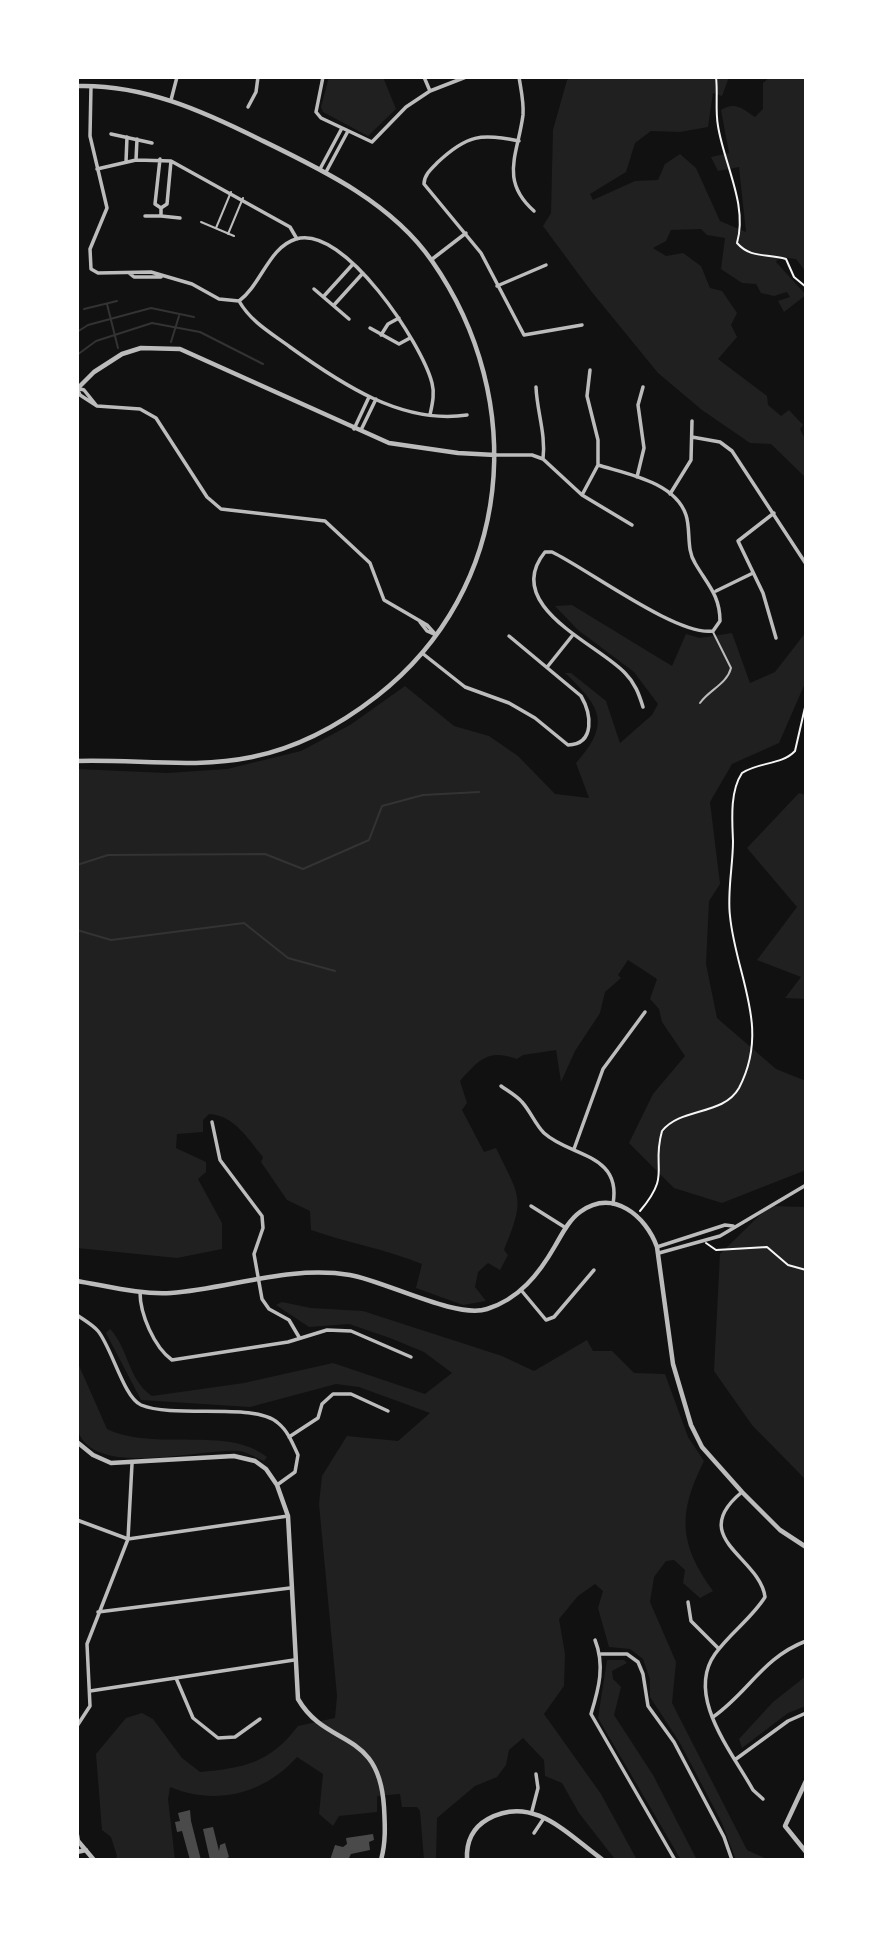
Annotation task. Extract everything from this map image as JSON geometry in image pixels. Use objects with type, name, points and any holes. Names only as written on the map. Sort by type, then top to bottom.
[{"type":"street","points":[[171,100],[177,77]]},
{"type":"street","points":[[248,107],[256,92],[258,77]]},
{"type":"street","points":[[323,77],[316,113],[372,142],[406,107],[430,91],[466,77]]},
{"type":"street","points":[[424,77],[430,91]]},
{"type":"street","points":[[519,77],[523,112],[513,165],[513,187],[522,201],[534,211]]},
{"type":"street","points":[[77,86],[171,100],[204,111],[326,172],[369,199],[409,234],[431,260],[463,311],[479,351],[489,385],[495,455],[486,529],[472,571],[436,635],[422,653],[393,683],[356,712],[310,737],[254,757],[210,763],[77,761]]},
{"type":"street","points":[[91,86],[90,136],[107,208],[90,249],[89,263],[98,273],[152,272],[161,277],[192,284],[219,299],[239,301]]},
{"type":"street","points":[[320,169],[342,128]]},
{"type":"street","points":[[326,172],[348,131]]},
{"type":"street","points":[[111,134],[152,143]]},
{"type":"street","points":[[519,141],[484,135],[460,144],[428,173],[424,184],[481,253],[524,335],[582,325]]},
{"type":"street","points":[[126,162],[127,137]]},
{"type":"street","points":[[136,160],[137,139]]},
{"type":"street","points":[[160,159],[155,204],[161,208]]},
{"type":"street","points":[[96,169],[136,160],[171,161],[243,198],[290,227],[297,239]]},
{"type":"street","points":[[161,208],[167,204],[171,161]]},
{"type":"street","points":[[161,208],[161,216]]},
{"type":"street","points":[[145,216],[180,218]]},
{"type":"street","points":[[431,260],[466,233]]},
{"type":"street","points":[[239,301],[277,254],[297,239],[321,240],[363,273],[399,318],[432,382],[430,415]]},
{"type":"street","points":[[323,296],[353,264]]},
{"type":"street","points":[[497,286],[546,265]]},
{"type":"street","points":[[334,305],[363,273]]},
{"type":"street","points":[[314,289],[349,319]]},
{"type":"street","points":[[239,301],[250,318],[369,397],[430,415],[467,415]]},
{"type":"street","points":[[381,335],[388,324],[399,318]]},
{"type":"street","points":[[370,328],[399,344],[410,338]]},
{"type":"street","points":[[77,389],[94,372],[122,354],[141,348],[180,349],[357,431],[417,448],[495,455],[532,455],[543,459],[582,495],[632,525]]},
{"type":"street","points":[[582,495],[598,465],[598,440],[587,396],[590,370]]},
{"type":"street","points":[[536,387],[537,411],[545,441],[543,459]]},
{"type":"street","points":[[637,477],[644,448],[638,405],[643,387]]},
{"type":"street","points":[[77,389],[84,390],[97,406],[140,409],[156,418],[207,497],[221,509],[325,521],[370,562],[384,600],[436,635]]},
{"type":"street","points":[[357,431],[369,397]]},
{"type":"street","points":[[357,431],[376,399]]},
{"type":"street","points":[[670,494],[691,460],[692,421]]},
{"type":"street","points":[[692,437],[720,442],[732,451],[806,564]]},
{"type":"street","points":[[598,465],[637,477],[670,494],[686,513],[693,561],[716,591],[720,621],[713,631],[670,620],[608,587],[560,556],[545,552],[538,560],[534,576],[536,592],[555,620],[572,636],[625,673],[634,684],[643,706]]},
{"type":"street","points":[[774,513],[738,541],[753,573],[776,638]]},
{"type":"street","points":[[716,591],[753,573]]},
{"type":"street","points":[[422,653],[465,687],[509,703],[536,718],[568,745],[577,745],[586,738],[590,721],[588,707],[581,696],[548,666],[509,636]]},
{"type":"street","points":[[548,666],[572,636]]},
{"type":"street","points":[[574,1149],[603,1069],[645,1012]]},
{"type":"street","points":[[501,1086],[522,1102],[546,1135],[602,1164],[611,1180],[613,1204]]},
{"type":"street","points":[[212,1122],[220,1160],[262,1216],[263,1228],[254,1254],[265,1305],[289,1320],[299,1338]]},
{"type":"street","points":[[659,1254],[720,1236],[806,1185]]},
{"type":"street","points":[[77,1281],[170,1293],[319,1271],[350,1275],[462,1311],[485,1310],[521,1290],[580,1212],[600,1203],[613,1204],[637,1214],[651,1229],[659,1254],[668,1336],[681,1398],[702,1447],[741,1492],[780,1530],[806,1547]]},
{"type":"street","points":[[531,1206],[566,1228]]},
{"type":"street","points":[[657,1247],[724,1225],[733,1226]]},
{"type":"street","points":[[521,1290],[546,1320],[554,1317],[594,1270]]},
{"type":"street","points":[[140,1291],[140,1308],[163,1354],[172,1360],[299,1338],[327,1330],[351,1331],[411,1357]]},
{"type":"street","points":[[77,1315],[97,1329],[112,1353],[128,1393],[137,1404],[159,1410],[260,1414],[278,1422],[298,1455],[295,1472],[277,1485]]},
{"type":"street","points":[[289,1437],[318,1418],[322,1404],[333,1394],[351,1394],[388,1411]]},
{"type":"street","points":[[77,1442],[102,1460],[132,1464],[246,1458],[266,1469],[277,1485],[288,1516],[298,1699],[303,1707],[369,1756],[378,1770],[384,1819],[381,1860]]},
{"type":"street","points":[[77,1726],[90,1706],[86,1651],[98,1612],[128,1539],[132,1464]]},
{"type":"street","points":[[741,1492],[725,1511],[722,1531],[732,1552],[763,1586],[765,1597],[708,1665],[703,1693],[713,1717],[753,1790],[763,1799]]},
{"type":"street","points":[[77,1520],[128,1539],[288,1516]]},
{"type":"street","points":[[98,1612],[290,1588]]},
{"type":"street","points":[[688,1602],[691,1621],[719,1649]]},
{"type":"street","points":[[595,1640],[601,1654],[599,1682],[591,1714],[675,1860]]},
{"type":"street","points":[[713,1717],[731,1705],[775,1656],[806,1641]]},
{"type":"street","points":[[601,1654],[627,1654],[638,1662],[643,1674],[648,1706],[674,1742],[724,1837],[732,1860]]},
{"type":"street","points":[[90,1691],[294,1660]]},
{"type":"street","points":[[176,1678],[193,1718],[218,1738],[235,1737],[260,1719]]},
{"type":"street","points":[[736,1759],[788,1721],[806,1713]]},
{"type":"street","points":[[532,1811],[538,1788],[536,1774]]},
{"type":"street","points":[[806,1781],[785,1826],[806,1852]]},
{"type":"street","points":[[467,1860],[468,1842],[480,1823],[503,1811],[532,1811],[603,1860]]},
{"type":"street","points":[[534,1833],[544,1818]]},
{"type":"street","points":[[77,1841],[94,1860]]},
{"type":"street","points":[[77,1852],[87,1850]]},
{"type":"lane","points":[[216,228],[231,192]]},
{"type":"lane","points":[[229,234],[243,198]]},
{"type":"lane","points":[[201,222],[234,236]]},
{"type":"lane","points":[[700,704],[708,692],[727,679],[731,668],[713,631]]},
{"type":"path","points":[[716,77],[718,125],[740,221],[737,243],[745,253],[774,255],[786,259],[794,278],[806,287]]},
{"type":"path","points":[[637,1214],[657,1189],[662,1132],[677,1118],[729,1100],[737,1090],[749,1064],[753,1047],[752,1016],[729,911],[734,793],[738,779],[748,769],[781,760],[795,751],[806,703]]},
{"type":"path","points":[[704,1239],[710,1248],[716,1250],[767,1247],[788,1265],[806,1270]]},
{"type":"shaded area","points":[[329,77],[383,77],[396,109],[368,136],[323,112],[321,107]]},
{"type":"shaded area","points":[[573,77],[729,77],[722,96],[713,93],[708,127],[680,132],[651,131],[635,143],[626,172],[590,194],[593,200],[635,181],[658,180],[665,164],[680,154],[696,168],[720,221],[746,232],[739,167],[718,171],[711,157],[729,153],[721,110],[735,106],[755,117],[763,109],[763,83],[770,77],[806,77],[806,272],[796,259],[779,257],[776,262],[806,295],[784,312],[778,301],[790,297],[787,292],[774,296],[761,293],[756,284],[742,283],[721,269],[725,238],[707,235],[701,229],[671,230],[666,241],[653,248],[666,256],[683,253],[701,266],[710,288],[722,291],[737,313],[731,325],[737,337],[718,359],[767,396],[768,405],[781,416],[789,410],[803,425],[800,429],[806,441],[806,478],[771,444],[750,443],[702,410],[658,373],[591,291],[543,226],[551,213],[553,130],[567,80]]},
{"type":"shaded area","points":[[572,605],[672,666],[686,634],[700,638],[732,633],[750,683],[775,672],[806,632],[806,681],[779,743],[732,764],[710,802],[720,884],[709,901],[706,964],[717,1018],[776,1069],[806,1081],[806,1170],[722,1203],[674,1188],[629,1143],[653,1094],[685,1056],[662,1022],[659,1009],[650,999],[657,979],[628,960],[618,975],[621,978],[605,992],[600,1013],[575,1051],[561,1082],[556,1050],[523,1055],[517,1059],[491,1056],[479,1062],[460,1081],[467,1103],[462,1110],[484,1152],[496,1148],[517,1198],[515,1219],[504,1250],[508,1255],[500,1270],[488,1263],[478,1272],[475,1287],[486,1301],[463,1305],[416,1288],[422,1264],[311,1230],[310,1211],[287,1200],[261,1162],[263,1157],[246,1136],[233,1123],[218,1115],[209,1114],[203,1120],[203,1132],[177,1134],[176,1148],[206,1162],[206,1172],[198,1179],[222,1223],[222,1249],[177,1258],[77,1248],[77,769],[167,773],[227,769],[301,751],[350,725],[405,686],[454,726],[489,736],[518,756],[555,794],[589,798],[576,763],[594,737],[598,726],[597,715],[587,695],[565,673],[571,673],[606,701],[620,743],[652,715],[658,704],[634,672],[578,630],[555,606]]},
{"type":"shaded area","points":[[799,793],[806,795],[806,999],[785,998],[801,977],[757,960],[797,907],[747,848]]},
{"type":"shaded area","points":[[769,1206],[806,1207],[806,1480],[752,1425],[714,1371],[720,1254]]},
{"type":"shaded area","points":[[282,1302],[311,1308],[363,1311],[502,1356],[534,1371],[587,1340],[593,1351],[612,1351],[634,1373],[665,1374],[688,1437],[704,1461],[690,1497],[686,1527],[693,1558],[713,1591],[700,1598],[683,1583],[685,1570],[674,1560],[666,1561],[654,1577],[650,1602],[676,1662],[672,1703],[747,1850],[769,1860],[736,1860],[722,1823],[680,1743],[650,1697],[650,1679],[643,1659],[630,1649],[609,1647],[598,1608],[603,1591],[595,1584],[578,1596],[559,1619],[565,1654],[564,1686],[544,1714],[601,1794],[637,1860],[614,1858],[579,1813],[562,1783],[545,1776],[544,1760],[523,1738],[509,1750],[506,1765],[497,1777],[475,1786],[437,1818],[436,1860],[424,1860],[420,1811],[417,1807],[402,1807],[400,1794],[377,1796],[377,1812],[339,1816],[333,1826],[319,1814],[323,1774],[297,1757],[270,1780],[238,1793],[205,1796],[170,1787],[168,1799],[175,1860],[115,1860],[117,1856],[111,1837],[102,1830],[96,1754],[126,1718],[142,1713],[153,1719],[182,1758],[200,1772],[255,1761],[277,1748],[298,1726],[335,1718],[337,1696],[319,1504],[322,1476],[347,1436],[398,1441],[430,1413],[359,1387],[336,1384],[250,1407],[141,1400],[106,1333],[110,1329],[116,1337],[138,1382],[152,1396],[244,1383],[333,1363],[425,1394],[452,1373],[424,1352],[349,1324],[309,1327],[276,1305]]},
{"type":"shaded area","points":[[77,1361],[107,1429],[147,1439],[232,1442],[267,1457],[264,1461],[239,1451],[222,1451],[126,1458],[105,1454],[88,1446],[76,1424]]},
{"type":"shaded area","points":[[607,1660],[624,1660],[627,1663],[612,1671],[613,1679],[621,1687],[614,1715],[653,1775],[697,1860],[681,1860],[598,1718]]},
{"type":"shaded area","points":[[806,1676],[806,1706],[788,1713],[742,1748],[739,1739],[773,1702]]},
{"type":"building","points":[[190,1810],[201,1860],[190,1860],[182,1831],[177,1832],[175,1822],[180,1821],[178,1813]]},
{"type":"building","points":[[213,1827],[219,1851],[220,1845],[225,1843],[229,1857],[223,1860],[210,1860],[203,1829]]},
{"type":"building","points":[[373,1834],[374,1840],[369,1842],[370,1850],[351,1854],[348,1860],[330,1860],[335,1845],[343,1847],[347,1844],[346,1838]]},
{"type":"waterway","points":[[84,309],[117,301]]},
{"type":"waterway","points":[[107,304],[118,348]]},
{"type":"waterway","points":[[77,332],[88,325],[151,308],[194,317]]},
{"type":"waterway","points":[[171,342],[179,316]]},
{"type":"waterway","points":[[77,355],[96,341],[152,323],[200,332],[263,364]]},
{"type":"waterway","points":[[77,865],[108,855],[265,854],[303,869],[369,840],[382,806],[423,795],[479,792]]},
{"type":"waterway","points":[[77,930],[111,940],[244,923],[288,958],[335,971]]}]
